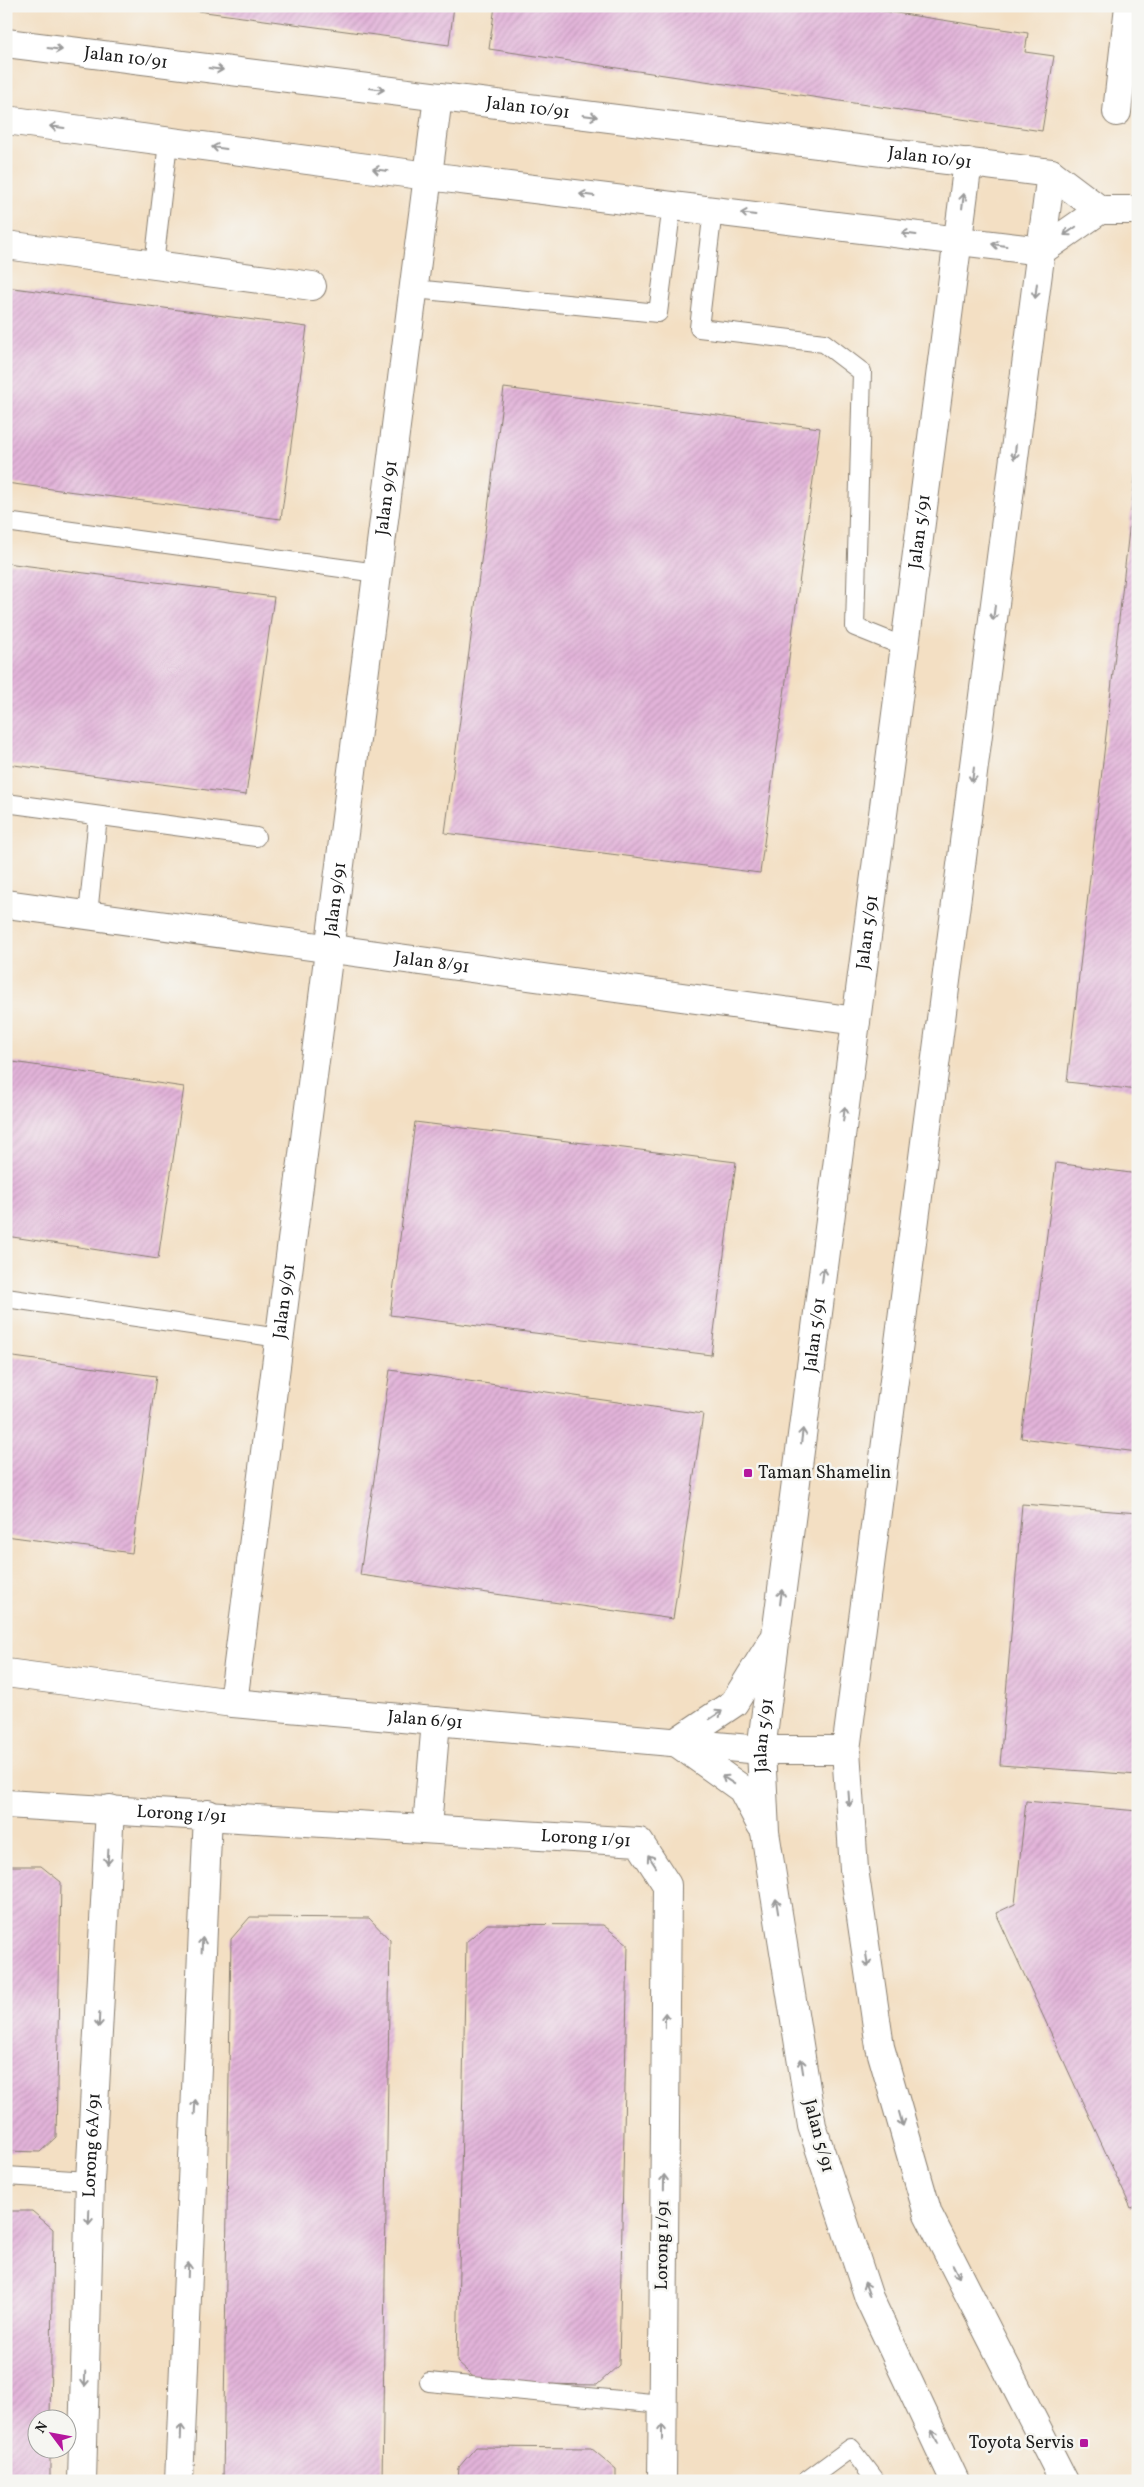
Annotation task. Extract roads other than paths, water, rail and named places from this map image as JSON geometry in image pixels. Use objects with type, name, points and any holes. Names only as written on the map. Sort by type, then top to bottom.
[{"type":"street","points":[[1117,112],[1129,6]]},
{"type":"street","name":"Jalan 10/91","points":[[6,43],[1051,173]]},
{"type":"street","name":"Jalan 9/91","points":[[233,1703],[438,97]]},
{"type":"street","points":[[6,120],[428,176],[1041,251],[1100,210],[1138,210]]},
{"type":"street","name":"Jalan 5/91","points":[[956,2481],[869,2298],[812,2126],[765,1832],[761,1750],[968,162]]},
{"type":"street","points":[[1064,2481],[928,2214],[880,2047],[854,1869],[846,1750],[1051,173],[1100,210]]},
{"type":"street","points":[[6,245],[312,286]]},
{"type":"street","name":"Jalan 8/91","points":[[6,904],[856,1021]]},
{"type":"street","points":[[765,1832],[742,1789],[676,1742],[734,1704],[776,1634]]},
{"type":"street","name":"Jalan 6/91","points":[[6,1672],[233,1703],[761,1750],[846,1750]]},
{"type":"street","points":[[427,1827],[436,1721]]},
{"type":"street","name":"Lorong 1/91","points":[[6,1804],[427,1827],[639,1842],[667,1885],[662,2481]]},
{"type":"street","name":"Lorong 6A/91","points":[[82,2481],[90,2181],[110,1809]]},
{"type":"street","points":[[179,2481],[208,1814]]},
{"type":"lane","points":[[154,265],[168,142]]},
{"type":"lane","points":[[414,289],[658,313],[672,205]]},
{"type":"lane","points":[[714,210],[699,328],[824,343],[862,372],[856,627],[905,647]]},
{"type":"lane","points":[[6,522],[377,573]]},
{"type":"lane","points":[[6,803],[256,837]]},
{"type":"lane","points":[[88,915],[98,816]]},
{"type":"lane","points":[[6,1298],[279,1338]]},
{"type":"lane","points":[[6,2176],[90,2181]]},
{"type":"lane","points":[[428,2382],[662,2404]]},
{"type":"lane","points":[[806,2481],[851,2448],[876,2481]]},
{"type":"place","name":"Taman Shamelin","points":[[748,1473]]},
{"type":"place","name":"Toyota Servis","points":[[1084,2443]]}]
